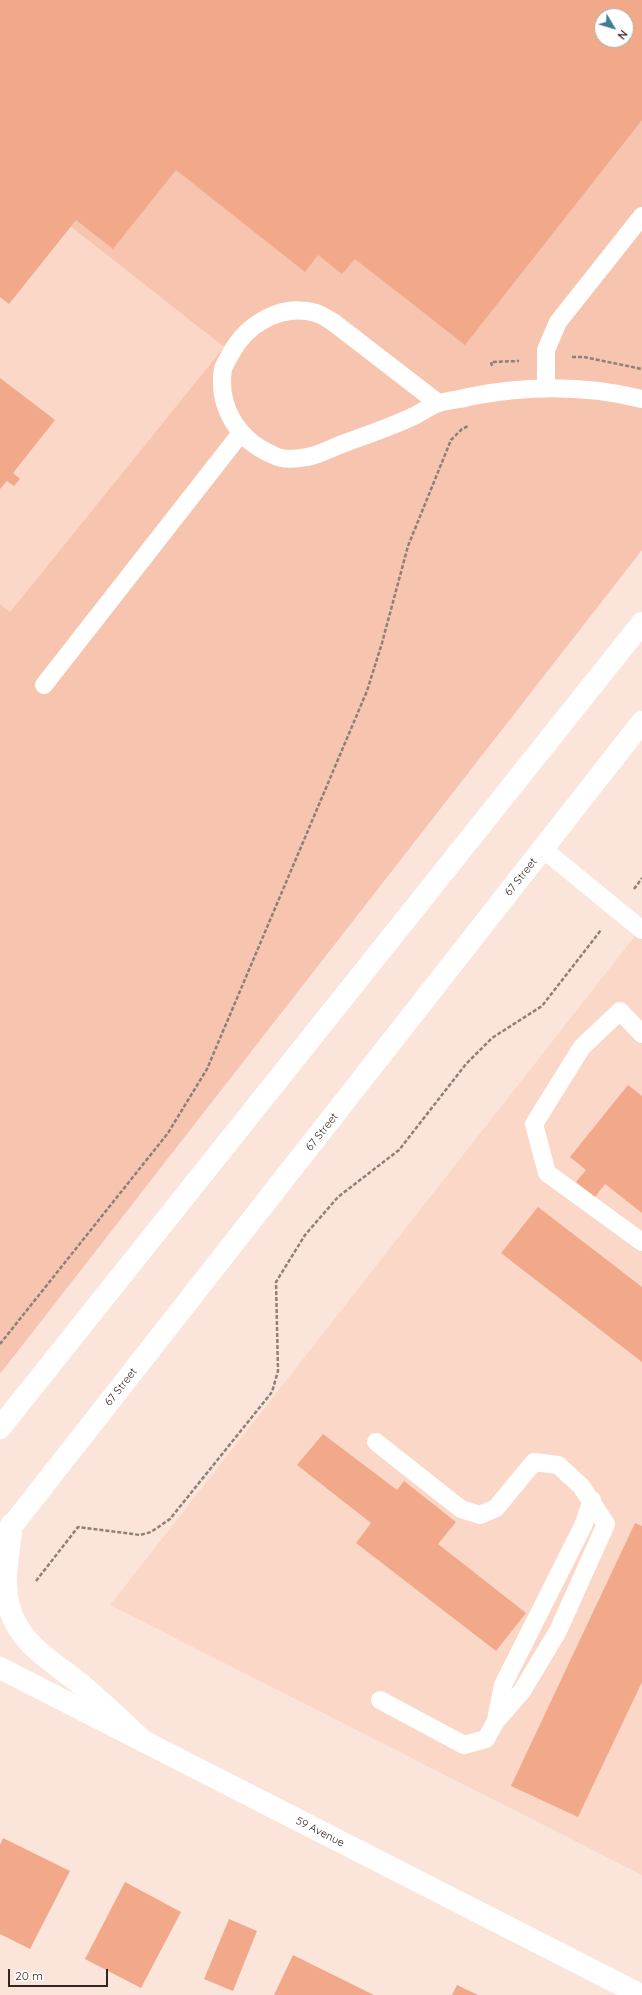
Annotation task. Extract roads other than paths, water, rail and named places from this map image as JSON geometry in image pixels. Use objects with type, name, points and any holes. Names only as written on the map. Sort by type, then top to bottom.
[{"type":"main road","points":[[0,1428],[642,623]]},
{"type":"main road","name":"67 Street","points":[[6,1533],[642,722]]},
{"type":"main road","points":[[6,1533],[6,1591],[12,1617],[18,1630],[25,1640],[84,1687],[144,1742]]},
{"type":"main road","name":"59 Avenue","points":[[0,1668],[641,1995]]},
{"type":"lane","points":[[546,387],[546,350],[558,322],[642,216]]},
{"type":"lane","points":[[438,403],[333,322],[317,313],[295,311],[272,315],[250,328],[235,345],[224,368],[222,389],[227,413],[236,428],[251,442],[273,456],[289,458],[308,457],[415,416],[438,403],[494,392],[546,387],[591,389],[642,400]]},
{"type":"lane","points":[[44,685],[241,433]]},
{"type":"lane","points":[[543,849],[642,930]]},
{"type":"lane","points":[[642,1034],[620,1011],[582,1047],[534,1124],[547,1173],[642,1242]]},
{"type":"lane","points":[[376,1442],[461,1509],[480,1515],[496,1508],[534,1462],[558,1465],[581,1486],[592,1500],[606,1524],[558,1631],[522,1691],[496,1721],[486,1739],[464,1744],[380,1700]]},
{"type":"lane","points":[[496,1721],[503,1685],[583,1526],[592,1500]]}]
